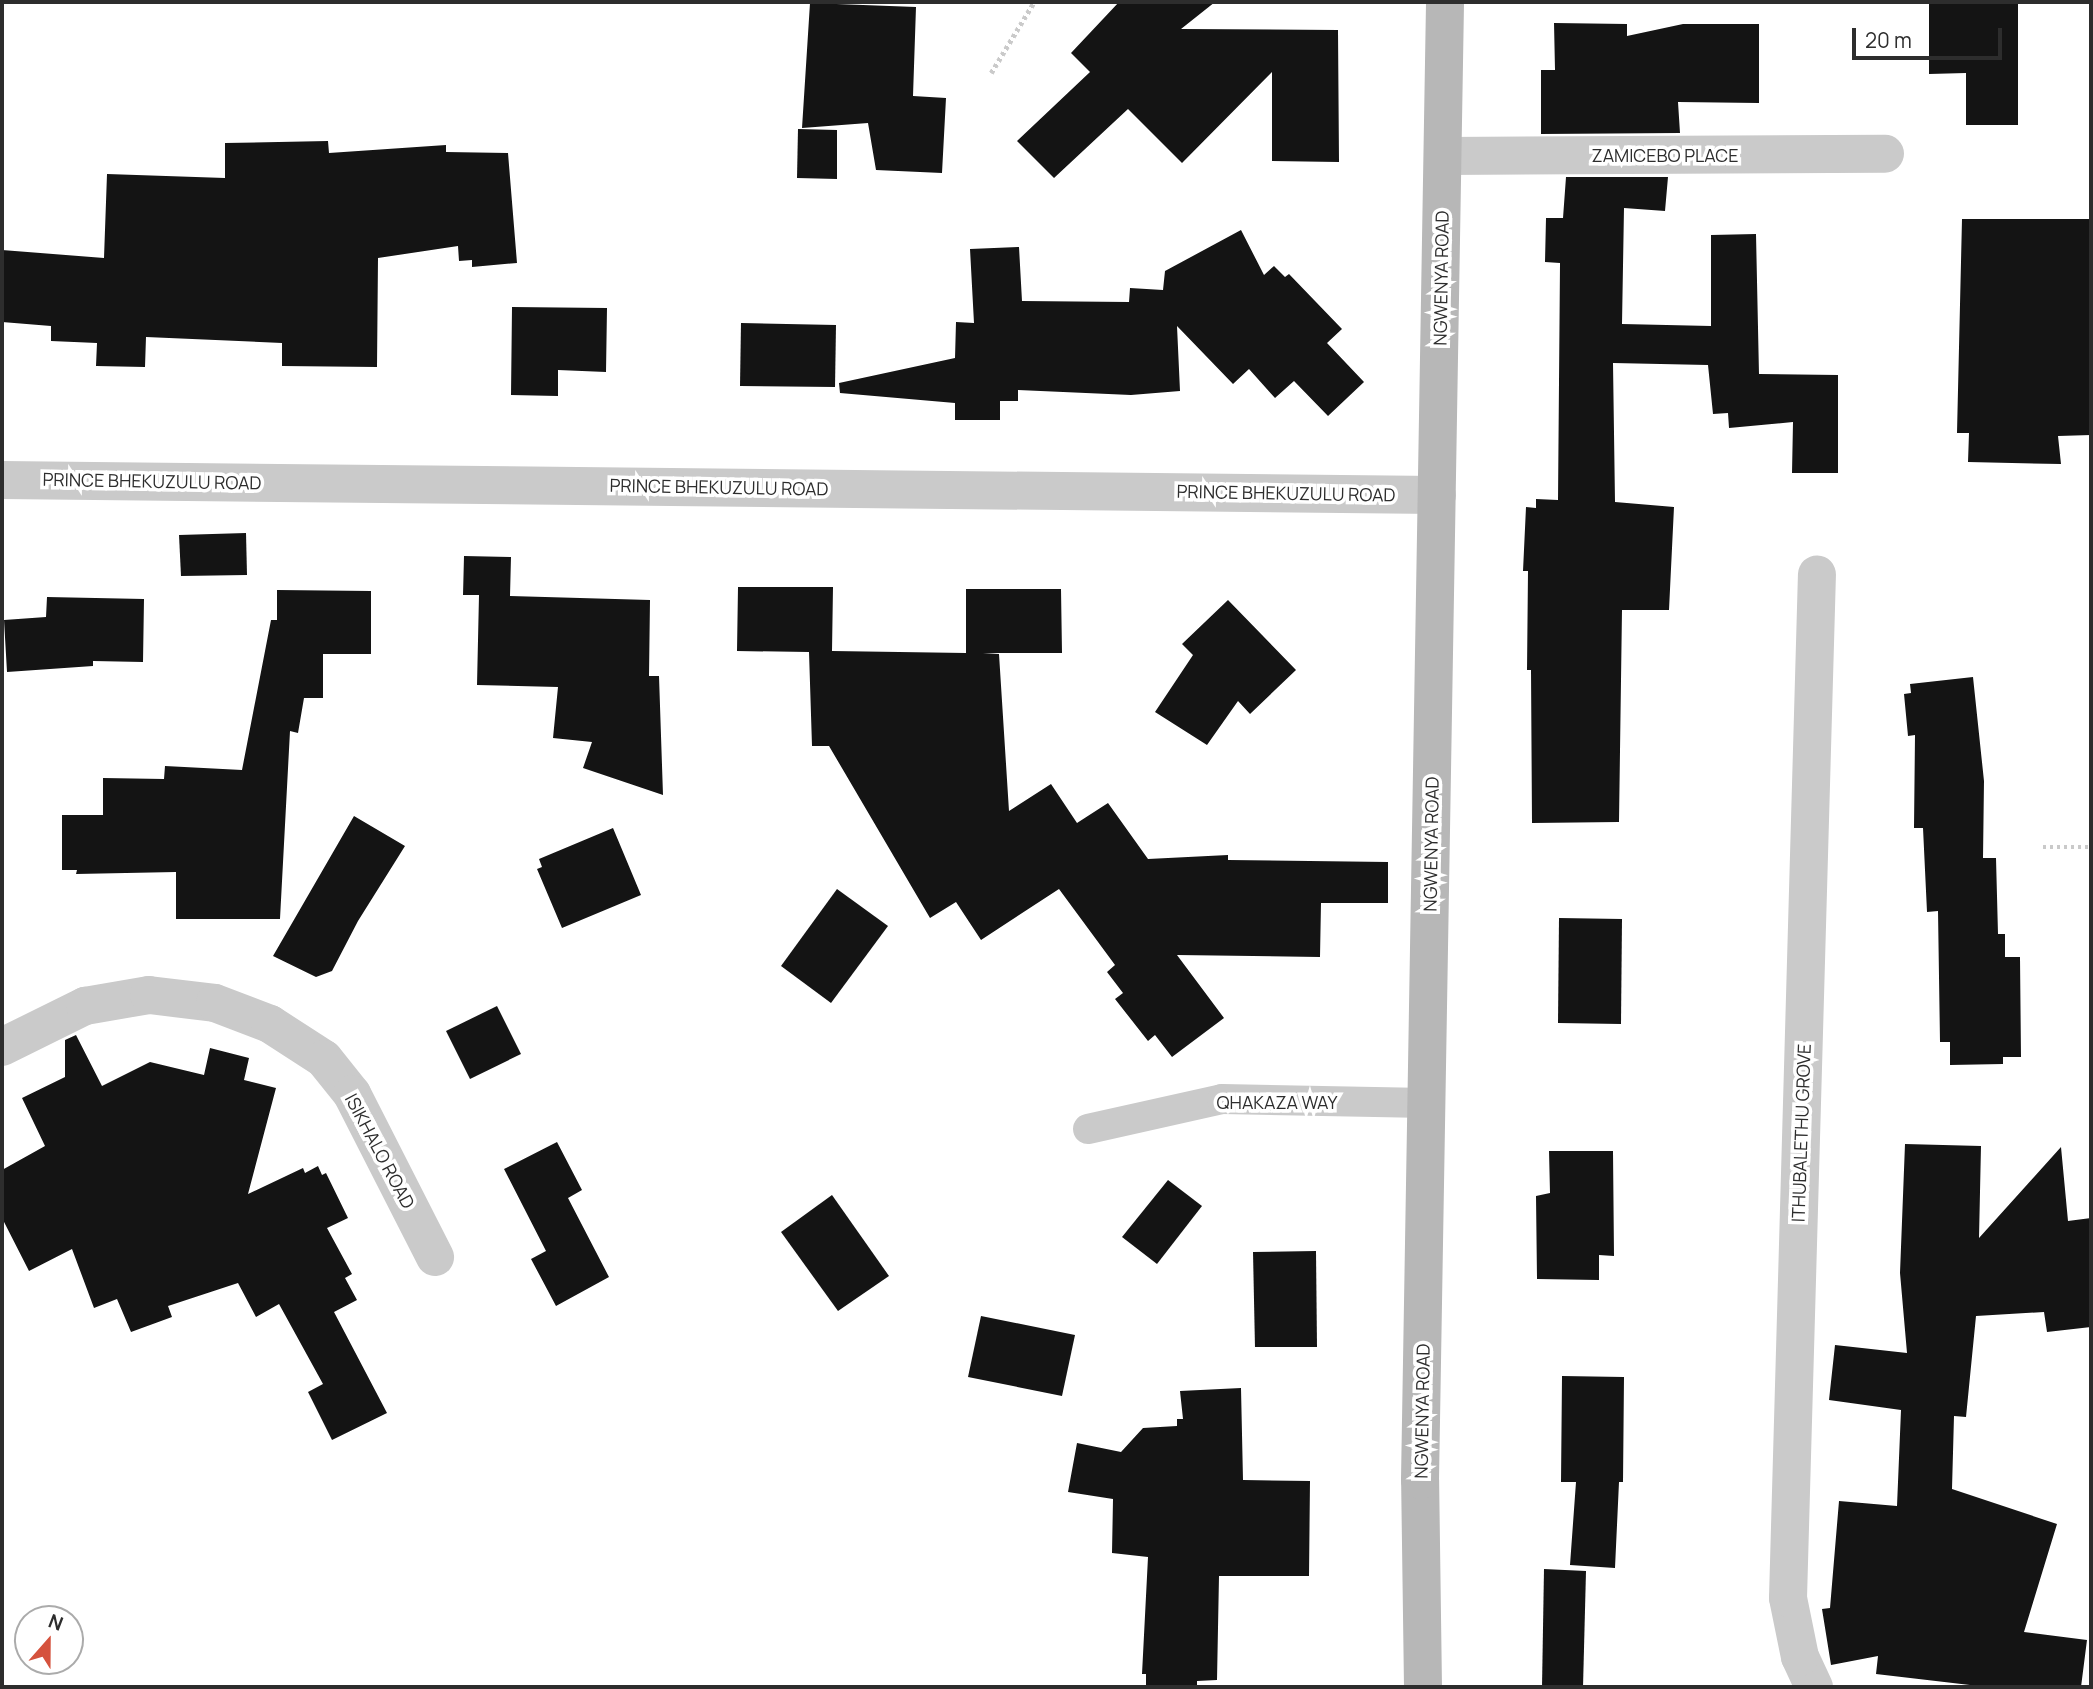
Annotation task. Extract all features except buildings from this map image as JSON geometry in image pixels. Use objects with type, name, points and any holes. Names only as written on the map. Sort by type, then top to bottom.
[{"type":"street","name":"NGWENYA ROAD","points":[[1423,1687],[1420,1480],[1445,2]]},
{"type":"street","name":"ZAMICEBO PLACE","points":[[1444,156],[1885,154]]},
{"type":"street","name":"PRINCE BHEKUZULU ROAD","points":[[2,480],[1437,495]]},
{"type":"street","name":"ITHUBALETHU GROVE","points":[[1814,1687],[1800,1657],[1788,1598],[1817,574]]},
{"type":"street","name":"ISIKHALO ROAD","points":[[2,1047],[85,1006],[149,995],[215,1003],[270,1024],[324,1059],[352,1094],[435,1257]]},
{"type":"lane","name":"QHAKAZA WAY","points":[[1088,1129],[1222,1099],[1427,1103]]},
{"type":"path","points":[[991,73],[1034,2]]},
{"type":"path","points":[[2043,847],[2091,847]]}]
